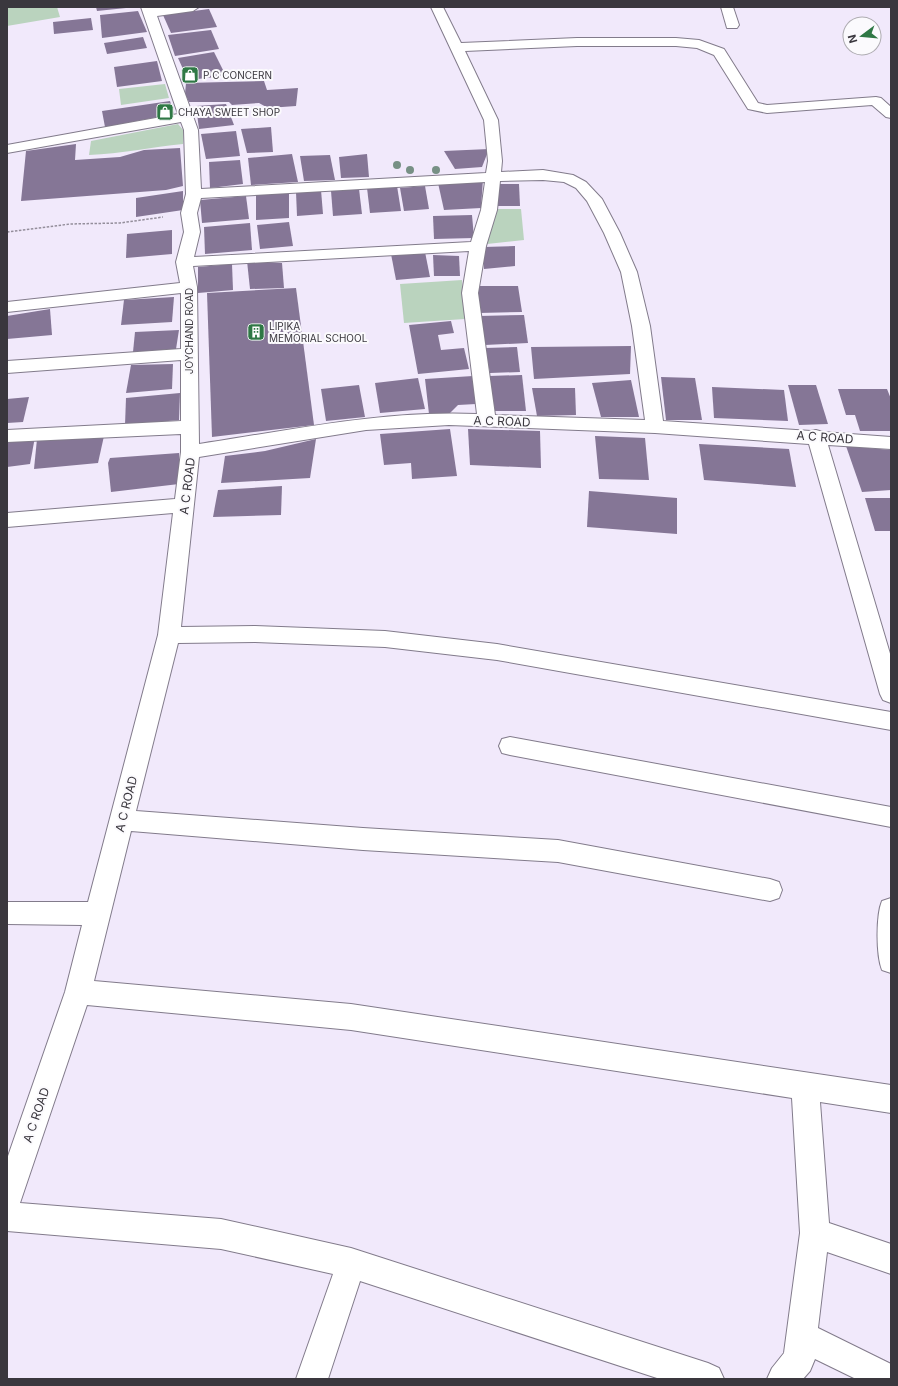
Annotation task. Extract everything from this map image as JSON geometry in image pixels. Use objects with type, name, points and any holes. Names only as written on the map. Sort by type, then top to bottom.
[{"type":"street","points":[[148,10],[193,7]]},
{"type":"street","points":[[437,7],[491,120],[495,161],[489,210],[478,246],[470,293],[487,420]]},
{"type":"street","points":[[727,7],[732,25]]},
{"type":"street","name":"JOYCHAND ROAD","points":[[148,10],[191,130],[194,194],[189,213],[192,232],[184,262],[189,286],[190,452]]},
{"type":"street","points":[[456,47],[577,42],[676,42],[699,44],[719,52],[748,99],[753,106],[759,108],[779,109],[861,100],[876,101],[891,99]]},
{"type":"street","points":[[876,101],[891,114]]},
{"type":"street","points":[[7,149],[187,117]]},
{"type":"street","points":[[194,194],[492,178],[557,176],[568,178],[581,185],[594,199],[612,233],[629,272],[641,326],[655,427]]},
{"type":"street","points":[[184,262],[478,246]]},
{"type":"street","points":[[7,307],[189,286]]},
{"type":"street","points":[[7,367],[189,354]]},
{"type":"street","name":"A C ROAD","points":[[7,1200],[78,992],[169,636],[190,452],[366,424],[448,419],[655,427],[816,436],[891,442]]},
{"type":"street","points":[[7,436],[190,427]]},
{"type":"street","points":[[816,436],[891,694]]},
{"type":"street","points":[[7,520],[184,505]]},
{"type":"street","points":[[169,636],[255,634],[400,641],[497,652],[891,721]]},
{"type":"street","points":[[510,746],[891,817]]},
{"type":"street","points":[[122,820],[363,839],[558,851],[770,890]]},
{"type":"street","points":[[891,909],[891,961]]},
{"type":"street","points":[[7,913],[98,914]]},
{"type":"street","points":[[78,992],[351,1017],[891,1099]]},
{"type":"street","points":[[783,1379],[799,1360],[815,1233],[805,1086]]},
{"type":"street","points":[[7,1216],[221,1234],[351,1263],[708,1379]]},
{"type":"street","points":[[815,1233],[891,1259]]},
{"type":"street","points":[[312,1379],[351,1263]]},
{"type":"street","points":[[801,1336],[889,1379]]},
{"type":"path","points":[[7,232],[70,224],[120,223],[189,213]]},
{"type":"green space","points":[[7,7],[57,7],[60,17],[7,26]]},
{"type":"green space","points":[[165,84],[169,98],[121,105],[119,89]]},
{"type":"green space","points":[[178,124],[184,131],[183,144],[89,155],[91,141]]},
{"type":"green space","points":[[496,209],[521,209],[524,240],[487,244]]},
{"type":"green space","points":[[462,280],[465,319],[404,323],[400,284]]},
{"type":"building","points":[[96,7],[126,7],[126,8],[97,11]]},
{"type":"building","points":[[209,9],[217,27],[171,33],[163,15]]},
{"type":"building","points":[[138,11],[147,32],[102,38],[100,15]]},
{"type":"building","points":[[91,18],[93,30],[54,34],[53,22]]},
{"type":"building","points":[[211,30],[219,49],[175,56],[168,35]]},
{"type":"building","points":[[143,37],[147,48],[107,54],[104,43]]},
{"type":"building","points":[[214,52],[226,76],[188,80],[178,58]]},
{"type":"building","points":[[157,61],[162,81],[117,87],[114,67]]},
{"type":"building","points":[[264,81],[267,90],[298,88],[296,106],[268,108],[259,103],[232,105],[229,102],[189,102],[185,94],[186,83]]},
{"type":"building","points":[[170,101],[174,114],[105,127],[102,111]]},
{"type":"building","points":[[226,104],[234,125],[199,129],[196,106]]},
{"type":"building","points":[[271,127],[273,152],[247,153],[241,129]]},
{"type":"building","points":[[236,131],[240,156],[206,159],[201,134]]},
{"type":"building","points":[[76,144],[75,160],[120,157],[144,150],[180,148],[183,186],[166,190],[21,201],[26,151]]},
{"type":"building","points":[[489,149],[482,167],[455,169],[444,151]]},
{"type":"building","points":[[292,154],[298,182],[251,185],[248,158]]},
{"type":"building","points":[[367,154],[369,177],[341,178],[339,157]]},
{"type":"building","points":[[330,155],[335,180],[304,181],[300,156]]},
{"type":"building","points":[[240,160],[243,184],[210,188],[209,162]]},
{"type":"building","points":[[483,179],[481,208],[444,210],[438,183]]},
{"type":"building","points":[[498,184],[519,184],[520,206],[498,206]]},
{"type":"building","points":[[397,186],[401,211],[370,213],[367,188]]},
{"type":"building","points":[[425,186],[429,209],[404,211],[400,188]]},
{"type":"building","points":[[359,189],[362,214],[333,216],[331,191]]},
{"type":"building","points":[[321,190],[323,214],[297,216],[296,192]]},
{"type":"building","points":[[183,191],[183,210],[136,217],[136,198]]},
{"type":"building","points":[[289,193],[289,218],[256,220],[256,195]]},
{"type":"building","points":[[246,196],[249,219],[202,223],[200,200]]},
{"type":"building","points":[[472,215],[474,238],[434,239],[433,216]]},
{"type":"building","points":[[289,222],[293,246],[260,249],[257,225]]},
{"type":"building","points":[[250,223],[252,250],[205,254],[204,227]]},
{"type":"building","points":[[172,230],[172,254],[126,258],[127,234]]},
{"type":"building","points":[[515,246],[515,266],[484,269],[483,247]]},
{"type":"building","points":[[425,252],[430,277],[396,280],[391,254]]},
{"type":"building","points":[[433,255],[459,256],[460,276],[434,276]]},
{"type":"building","points":[[247,261],[282,263],[284,288],[250,289]]},
{"type":"building","points":[[232,264],[233,290],[198,293],[198,267]]},
{"type":"building","points":[[477,286],[518,286],[522,312],[479,313]]},
{"type":"building","name":"LIPIKA MEMORIAL SCHOOL","points":[[296,288],[314,425],[212,437],[207,293]]},
{"type":"building","points":[[174,297],[172,322],[121,325],[124,300]]},
{"type":"building","points":[[50,309],[52,335],[7,339],[7,316]]},
{"type":"building","points":[[524,315],[528,343],[485,345],[479,316]]},
{"type":"building","points":[[451,321],[454,333],[438,335],[441,350],[464,348],[469,369],[418,374],[409,325]]},
{"type":"building","points":[[179,330],[176,349],[133,352],[135,332]]},
{"type":"building","points":[[631,346],[630,374],[534,379],[531,347]]},
{"type":"building","points":[[517,347],[520,372],[490,373],[485,348]]},
{"type":"building","points":[[173,364],[172,389],[126,393],[131,365]]},
{"type":"building","points":[[522,375],[526,411],[495,411],[489,376]]},
{"type":"building","points":[[473,376],[476,404],[458,405],[450,413],[429,414],[425,379]]},
{"type":"building","points":[[661,377],[695,378],[702,420],[666,420]]},
{"type":"building","points":[[418,378],[425,409],[380,413],[375,383]]},
{"type":"building","points":[[631,380],[639,417],[601,417],[592,383]]},
{"type":"building","points":[[359,385],[365,417],[326,421],[321,389]]},
{"type":"building","points":[[788,385],[816,385],[828,424],[799,425]]},
{"type":"building","points":[[712,387],[784,390],[788,421],[714,418]]},
{"type":"building","points":[[532,388],[575,388],[576,415],[537,416]]},
{"type":"building","points":[[838,389],[887,389],[891,399],[891,431],[860,431],[855,415],[846,415]]},
{"type":"building","points":[[180,393],[179,420],[125,425],[126,398]]},
{"type":"building","points":[[29,397],[23,422],[7,423],[7,399]]},
{"type":"building","points":[[450,429],[457,476],[412,479],[411,463],[384,465],[380,434]]},
{"type":"building","points":[[468,429],[540,431],[541,468],[470,465]]},
{"type":"building","points":[[104,436],[98,463],[34,469],[37,439]]},
{"type":"building","points":[[595,436],[645,438],[649,480],[599,479]]},
{"type":"building","points":[[35,437],[30,464],[7,467],[7,439]]},
{"type":"building","points":[[316,439],[310,478],[221,483],[225,456],[265,451]]},
{"type":"building","points":[[699,444],[789,449],[796,487],[704,480]]},
{"type":"building","points":[[846,446],[891,450],[891,490],[862,492]]},
{"type":"building","points":[[179,453],[179,484],[111,492],[108,463],[110,458]]},
{"type":"building","points":[[282,486],[281,515],[213,517],[218,490]]},
{"type":"building","points":[[589,491],[677,498],[677,534],[587,527]]},
{"type":"building","points":[[865,498],[891,498],[891,531],[875,531]]},
{"type":"place","name":"P C CONCERN","points":[[190,75]]},
{"type":"place","name":"CHAYA SWEET SHOP","points":[[165,112]]},
{"type":"place","name":"LIPIKA MEMORIAL SCHOOL","points":[[256,332]]}]
